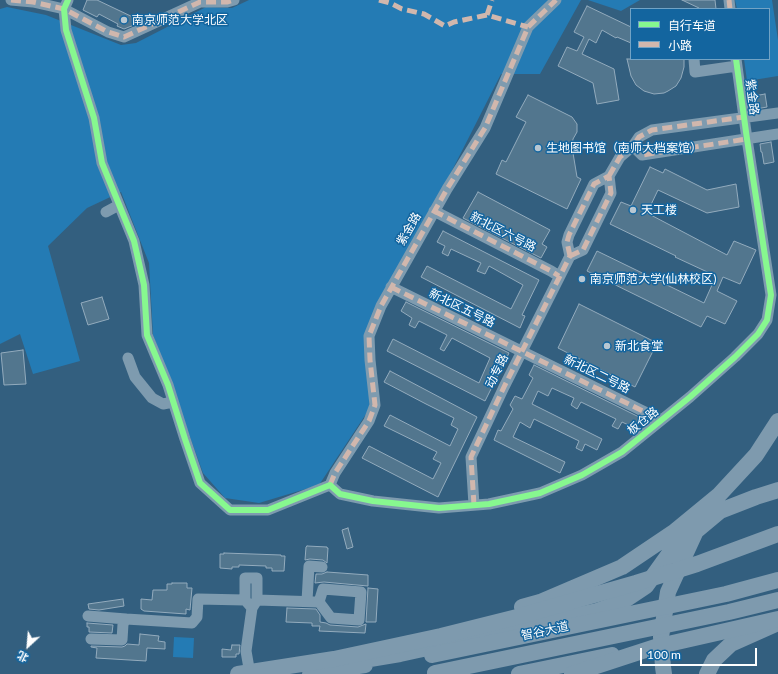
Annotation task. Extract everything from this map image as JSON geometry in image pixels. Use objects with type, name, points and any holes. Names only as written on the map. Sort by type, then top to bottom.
[{"type":"highway","points":[[441,636],[486,617],[540,602],[622,567],[674,532],[719,495],[756,455],[778,421]]},
{"type":"highway","points":[[280,674],[400,654],[597,611],[622,602],[646,586],[668,554],[720,511],[778,490]]},
{"type":"highway","points":[[664,674],[661,637],[668,592],[696,531]]},
{"type":"highway","points":[[238,674],[334,659],[441,636],[517,617],[643,581],[696,564],[778,534]]},
{"type":"highway","name":"智谷大道","points":[[310,674],[432,654],[726,594],[778,580]]},
{"type":"highway","name":"智谷大道","points":[[428,674],[729,612],[778,600]]},
{"type":"highway","points":[[519,674],[654,647],[778,619]]},
{"type":"highway","points":[[707,674],[714,660],[731,644],[778,623]]},
{"type":"highway","points":[[572,674],[654,647]]},
{"type":"street","points":[[11,0],[66,5],[108,32],[124,37],[200,2],[227,2],[234,0]]},
{"type":"street","name":"紫金路","points":[[330,485],[335,473],[369,422],[375,405],[369,336],[381,306],[434,211],[485,128],[528,27],[556,0]]},
{"type":"street","points":[[66,5],[66,30],[94,118],[102,163],[134,241],[144,286],[147,335],[168,385],[200,483],[230,510],[268,510],[330,485]]},
{"type":"street","points":[[694,60],[695,72],[737,63]]},
{"type":"street","name":"紫金路","points":[[737,63],[747,139]]},
{"type":"street","points":[[609,176],[611,193],[583,250],[570,256],[567,242],[569,235],[594,184],[609,176],[620,157],[633,146],[638,137],[652,130],[778,112]]},
{"type":"street","points":[[633,146],[642,155],[778,134]]},
{"type":"street","name":"板仓路","points":[[330,485],[340,494],[373,500],[439,508],[489,504],[540,493],[582,474],[622,452],[690,397],[735,357],[758,334],[767,320],[771,295],[747,139]]},
{"type":"street","points":[[106,212],[119,205]]},
{"type":"street","name":"新北区六号路","points":[[434,211],[559,276]]},
{"type":"street","name":"动专路","points":[[474,505],[471,457],[570,256]]},
{"type":"street","name":"新北区五号路","points":[[391,287],[522,352]]},
{"type":"street","name":"新北区二号路","points":[[522,352],[661,420]]},
{"type":"street","points":[[128,358],[135,377],[152,398],[163,404],[173,402]]},
{"type":"street","points":[[307,601],[309,566],[322,567]]},
{"type":"street","points":[[88,616],[189,623],[194,621],[197,617],[198,599],[251,603],[319,602]]},
{"type":"street","points":[[250,674],[246,651],[251,603]]},
{"type":"street","points":[[91,639],[122,640],[123,624],[126,619]]},
{"type":"shaded area","points":[[249,0],[581,0],[540,74],[501,74],[367,338],[370,408],[319,485],[259,503],[225,498],[203,473],[153,335],[149,263],[121,192],[87,208],[48,246],[80,361],[33,374],[20,334],[0,344],[0,9],[7,7],[46,15],[121,45],[136,43],[206,7],[232,8]]},
{"type":"shaded area","points":[[588,0],[640,0],[621,11]]},
{"type":"shaded area","points":[[735,0],[772,0],[778,40],[778,76],[747,81],[744,60],[770,60],[770,8],[737,8]]},
{"type":"shaded area","points":[[174,637],[194,638],[193,658],[173,657]]},
{"type":"building","points":[[87,0],[97,0],[137,19],[134,25],[124,29],[117,26],[118,24],[99,14],[97,17],[83,10]]},
{"type":"building","points":[[682,0],[715,0],[716,8],[699,8]]},
{"type":"building","points":[[587,6],[630,27],[630,43],[617,37],[616,38],[602,30],[596,43],[589,39],[582,54],[614,69],[619,100],[597,104],[593,83],[558,66],[567,47],[577,51],[584,37],[574,32]]},
{"type":"building","points":[[627,59],[684,60],[681,78],[676,86],[664,93],[654,94],[644,91],[636,85],[631,76]]},
{"type":"building","points":[[765,94],[767,107],[756,109],[754,96]]},
{"type":"building","name":"生地图书馆（南师大档案馆）","points":[[528,95],[572,117],[577,124],[577,132],[573,139],[572,147],[577,177],[581,179],[567,209],[496,174],[502,160],[506,162],[526,122],[516,117]]},
{"type":"building","points":[[771,142],[774,162],[764,164],[760,144]]},
{"type":"building","points":[[650,167],[663,173],[665,169],[707,190],[736,184],[739,207],[707,213],[658,190],[647,213],[727,255],[734,241],[756,250],[740,284],[723,277],[717,291],[737,301],[725,324],[707,316],[701,327],[587,271],[597,251],[704,303],[716,276],[610,224],[621,202],[631,206]]},
{"type":"building","points":[[478,192],[550,230],[542,244],[547,247],[541,258],[463,218]]},
{"type":"building","points":[[443,231],[539,280],[522,315],[525,316],[520,328],[421,277],[427,266],[511,309],[523,285],[489,266],[485,274],[477,271],[481,263],[451,249],[448,256],[442,253],[445,246],[437,242]]},
{"type":"building","points":[[102,297],[109,319],[88,325],[81,303]]},
{"type":"building","points":[[406,302],[509,353],[485,401],[387,351],[393,339],[479,383],[490,358],[452,338],[444,351],[440,349],[447,335],[419,321],[415,328],[409,325],[412,318],[401,311]]},
{"type":"building","name":"新北食堂","points":[[579,304],[657,343],[635,387],[558,348]]},
{"type":"building","points":[[23,350],[26,384],[4,385],[1,353]]},
{"type":"building","points":[[534,365],[639,417],[635,428],[622,422],[618,429],[612,426],[616,419],[581,402],[577,409],[571,405],[574,398],[552,388],[548,396],[538,391],[532,404],[602,439],[597,450],[585,444],[582,451],[576,448],[579,441],[534,419],[530,428],[520,422],[513,437],[565,462],[560,473],[494,440],[498,430],[501,431],[513,409],[510,405],[515,396],[522,399],[533,378],[529,375]]},
{"type":"building","points":[[390,371],[477,417],[438,497],[362,458],[369,446],[433,479],[441,463],[433,459],[437,452],[384,426],[390,415],[450,446],[458,429],[451,425],[454,418],[384,382]]},
{"type":"building","points":[[348,528],[353,547],[347,549],[342,530]]},
{"type":"building","points":[[307,546],[327,547],[327,563],[323,560],[305,560]]},
{"type":"building","points":[[220,554],[285,556],[284,571],[272,571],[272,568],[266,568],[266,566],[239,565],[239,567],[232,567],[232,569],[220,568]]},
{"type":"building","points":[[327,572],[368,575],[368,586],[324,582],[315,583],[316,574]]},
{"type":"building","points":[[187,583],[187,588],[192,588],[190,610],[186,609],[186,614],[144,611],[141,609],[141,599],[152,600],[153,590],[167,590],[167,584]]},
{"type":"building","points":[[368,588],[378,589],[376,622],[366,622]]},
{"type":"building","points":[[123,599],[124,606],[99,610],[89,609],[88,604]]},
{"type":"building","points":[[287,608],[316,609],[320,615],[320,622],[330,625],[358,627],[366,624],[365,633],[319,631],[320,626],[312,626],[312,623],[286,622]]},
{"type":"building","points":[[87,623],[113,625],[112,633],[89,632]]},
{"type":"building","points":[[140,634],[159,636],[158,641],[165,642],[165,649],[147,648],[146,661],[96,658],[97,648],[91,647],[122,647],[127,644],[139,645]]},
{"type":"building","points":[[232,645],[240,645],[239,654],[236,654],[236,657],[222,657],[222,649],[231,650]]},
{"type":"marked path","points":[[11,0],[33,2],[64,9],[108,32],[124,37],[200,2],[227,2],[234,0]]},
{"type":"marked path","points":[[379,0],[390,3],[402,9],[424,14],[445,26],[454,22],[487,15],[528,27]]},
{"type":"marked path","points":[[487,15],[492,0]]},
{"type":"marked path","points":[[330,485],[335,473],[369,421],[375,405],[369,336],[381,306],[447,189],[485,128],[528,27],[556,0]]},
{"type":"marked path","points":[[729,0],[730,8]]},
{"type":"marked path","points":[[609,176],[620,157],[633,146],[639,137],[652,130],[744,117]]},
{"type":"marked path","points":[[633,146],[642,155],[747,139]]},
{"type":"marked path","points":[[570,256],[567,242],[569,235],[594,184],[609,176]]},
{"type":"marked path","points":[[570,256],[583,250],[611,193],[609,176]]},
{"type":"marked path","points":[[434,211],[559,276]]},
{"type":"marked path","points":[[474,505],[471,457],[504,387],[570,256]]},
{"type":"marked path","points":[[391,287],[661,420]]},
{"type":"cycle path","points":[[68,0],[64,9],[66,30],[94,118],[102,163],[134,241],[144,285],[147,335],[168,385],[200,483],[230,510],[268,510],[330,485],[340,494],[373,501],[439,508],[489,504],[540,493],[582,475],[622,452],[690,397],[735,357],[758,334],[767,320],[771,295],[736,60]]},
{"type":"place","name":"南京师范大学北区","points":[[124,20]]},
{"type":"place","name":"生地图书馆（南师大档案馆）","points":[[538,148]]},
{"type":"place","name":"天工楼","points":[[633,210]]},
{"type":"place","name":"南京师范大学(仙林校区)","points":[[582,279]]},
{"type":"place","name":"新北食堂","points":[[607,346]]}]
